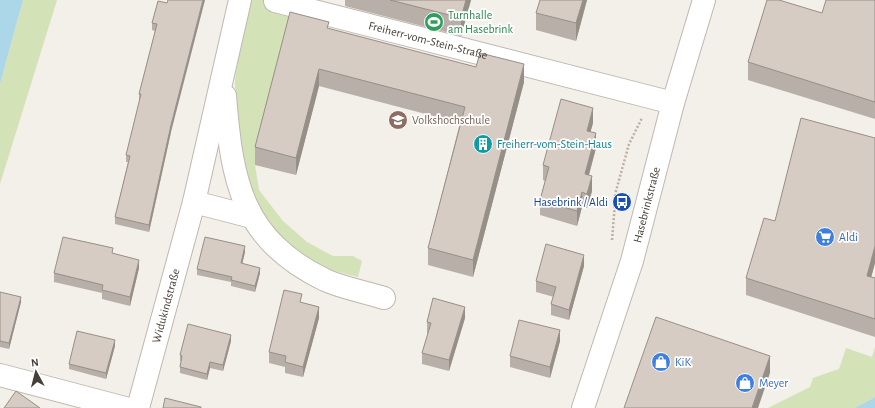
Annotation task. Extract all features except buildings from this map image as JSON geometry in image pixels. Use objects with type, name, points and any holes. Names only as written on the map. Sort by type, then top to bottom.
[{"type":"street","name":"Widukindstraße","points":[[138,408],[194,202],[240,0]]},
{"type":"street","name":"Hasebrinkstraße","points":[[583,408],[632,261],[674,103],[704,0]]},
{"type":"street","name":"Freiherr-vom-Stein-Straße","points":[[275,2],[674,103]]},
{"type":"street","name":"Widukindstraße","points":[[224,75],[229,144],[241,197],[267,239],[295,264],[326,280],[384,298]]},
{"type":"street","points":[[194,202],[252,217]]},
{"type":"street","points":[[0,375],[125,408]]},
{"type":"path","points":[[612,247],[616,191],[629,144],[651,96]]},
{"type":"green space","points":[[23,0],[57,0],[0,184],[0,84]]},
{"type":"green space","points":[[248,0],[268,0],[296,7],[255,165],[259,190],[283,221],[307,242],[333,256],[353,256],[362,261],[358,277],[331,270],[307,261],[285,242],[256,207],[236,137],[235,79]]},
{"type":"green space","points":[[875,347],[875,397],[855,408],[768,408],[810,387],[813,378],[839,369],[846,348],[872,357]]},
{"type":"water","points":[[0,0],[23,0],[0,84]]},
{"type":"water","points":[[875,397],[875,408],[855,408]]},
{"type":"place","name":"Turnhalle am Hasebrink","points":[[434,22]]},
{"type":"place","name":"Volkshochschule","points":[[398,120]]},
{"type":"place","name":"Freiherr-vom-Stein-Haus","points":[[483,144]]},
{"type":"place","name":"Hasebrink / Aldi","points":[[622,202]]},
{"type":"place","name":"Aldi","points":[[825,237]]},
{"type":"place","name":"KiK","points":[[661,362]]},
{"type":"place","name":"Meyer","points":[[745,383]]}]
